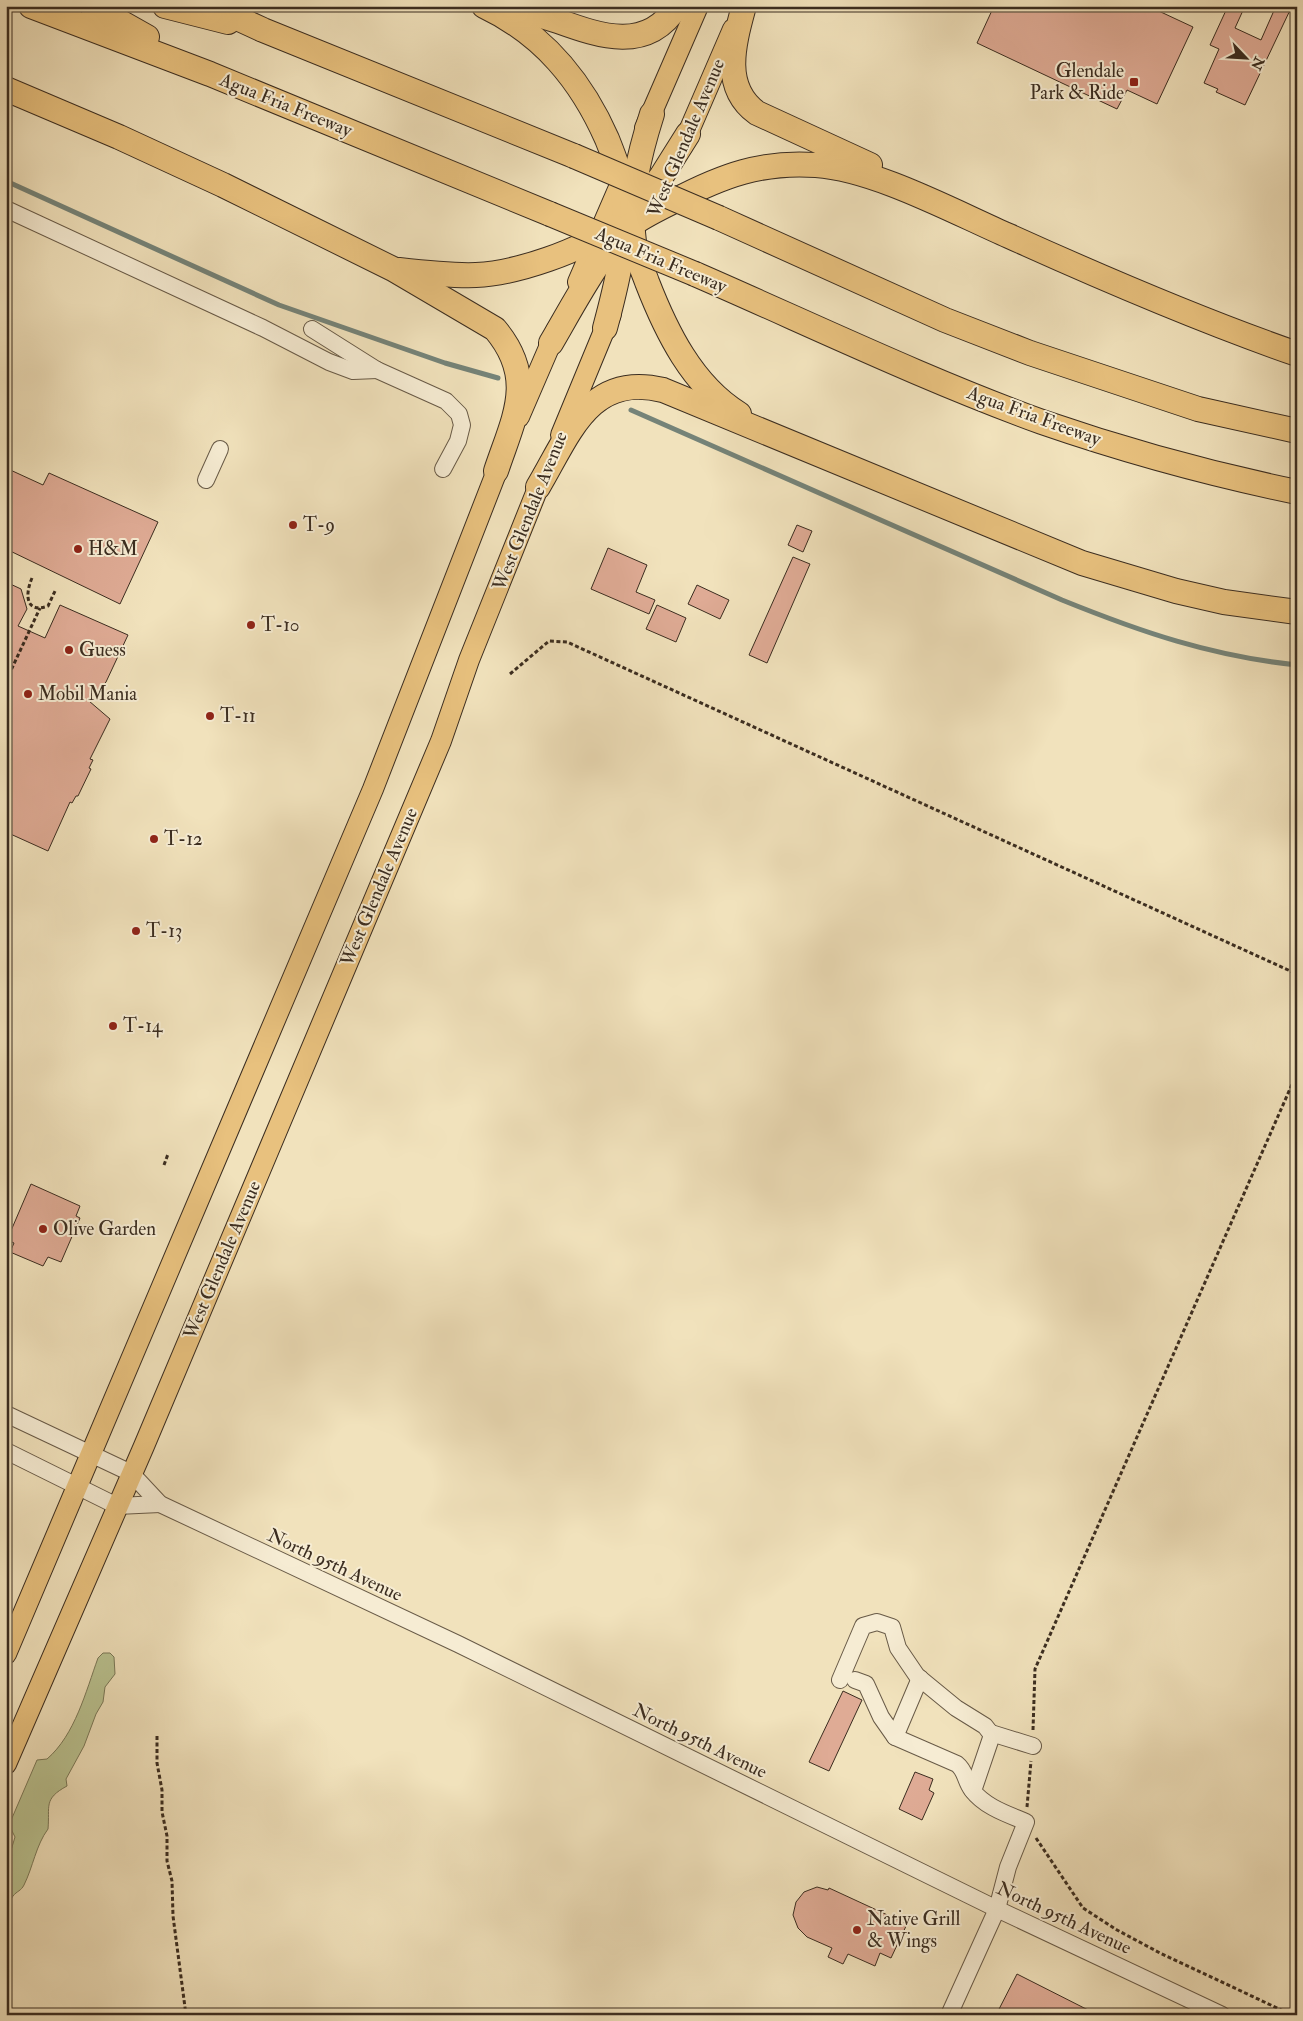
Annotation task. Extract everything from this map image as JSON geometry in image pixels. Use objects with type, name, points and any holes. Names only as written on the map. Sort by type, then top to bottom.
[{"type":"highway","name":"Agua Fria Freeway","points":[[31,6],[210,74],[695,274],[956,388],[1041,421],[1210,473],[1297,492]]},
{"type":"highway","points":[[92,6],[210,74]]},
{"type":"highway","points":[[165,6],[263,30]]},
{"type":"highway","points":[[211,6],[263,30],[574,156],[719,218],[944,320],[1030,353],[1198,409],[1297,431]]},
{"type":"highway","points":[[484,6],[520,26],[553,54],[568,71],[593,109],[622,180],[634,219],[605,328]]},
{"type":"highway","points":[[510,6],[597,35],[630,38],[653,29],[663,22],[677,6]]},
{"type":"highway","points":[[743,6],[735,40],[734,72],[735,85],[746,106],[756,113],[879,169],[908,191]]},
{"type":"highway","points":[[6,89],[170,160],[393,269],[495,329],[506,341],[518,371],[520,390],[496,471]]},
{"type":"highway","points":[[652,114],[638,163],[634,219],[637,254],[668,330],[695,374],[733,410],[771,433]]},
{"type":"highway","points":[[551,343],[591,278],[634,219],[688,134]]},
{"type":"highway","points":[[393,269],[457,275],[498,272],[561,253],[743,170],[768,166],[818,165],[840,168],[908,191],[1153,300],[1297,354]]},
{"type":"highway","points":[[538,487],[579,419],[600,396],[630,386],[646,386],[663,390],[771,433],[1082,563],[1176,591],[1224,602],[1297,612]]},
{"type":"main road","points":[[6,1654],[373,789],[496,471],[698,6]]},
{"type":"main road","name":"West Glendale Avenue","points":[[688,134],[743,6]]},
{"type":"main road","name":"West Glendale Avenue","points":[[6,1764],[441,741],[470,660],[538,487],[637,254]]},
{"type":"street","points":[[6,209],[263,328],[335,364],[353,371],[377,370]]},
{"type":"street","points":[[312,329],[377,370],[446,401],[459,414],[462,425],[458,441],[443,469]]},
{"type":"street","points":[[206,480],[220,450]]},
{"type":"street","name":"North 95th Avenue","points":[[6,1414],[91,1456],[131,1473],[160,1504],[458,1644],[997,1909],[1222,2015]]},
{"type":"street","name":"North 95th Avenue","points":[[6,1451],[77,1488],[117,1506],[160,1504]]},
{"type":"street","points":[[949,2015],[997,1909],[1008,1867],[1026,1822],[994,1809],[973,1791],[964,1770],[957,1764],[895,1737],[881,1717],[866,1684],[847,1680],[863,1626],[877,1622],[892,1627],[898,1648],[920,1678],[956,1708],[985,1726],[991,1733],[1033,1746]]},
{"type":"street","points":[[895,1737],[920,1678]]},
{"type":"street","points":[[973,1791],[991,1733]]},
{"type":"path","points":[[32,578],[26,591],[27,598],[30,603],[40,608],[48,606],[56,589]]},
{"type":"path","points":[[6,681],[40,608]]},
{"type":"path","points":[[510,674],[549,641],[567,642],[1297,974]]},
{"type":"path","points":[[1292,2015],[1160,1953],[1083,1908],[1026,1822],[1033,1746],[1035,1669],[1297,1073]]},
{"type":"path","points":[[164,1165],[168,1154]]},
{"type":"path","points":[[157,1736],[157,1763],[162,1790],[162,1812],[167,1836],[167,1861],[172,1882],[173,1916],[186,2015]]},
{"type":"green space","points":[[103,1653],[110,1653],[114,1657],[115,1674],[105,1687],[103,1702],[96,1714],[84,1746],[66,1779],[67,1786],[51,1799],[48,1829],[40,1842],[24,1885],[13,1896],[6,1910],[6,1867],[15,1837],[9,1825],[37,1760],[47,1759],[65,1738],[84,1698],[98,1658]]},
{"type":"building","points":[[994,6],[1148,6],[1193,27],[1157,104],[1127,90],[1117,109],[977,43]]},
{"type":"building","points":[[1228,6],[1245,6],[1235,28],[1261,40],[1276,6],[1292,6],[1245,105],[1216,92],[1218,89],[1204,83],[1219,49],[1210,45]]},
{"type":"building","points":[[6,468],[43,485],[49,473],[158,522],[120,604],[6,549]]},
{"type":"building","points":[[797,525],[812,531],[803,552],[788,545]]},
{"type":"building","points":[[608,548],[647,565],[636,592],[655,600],[649,614],[591,589]]},
{"type":"building","points":[[793,557],[810,564],[767,663],[749,655]]},
{"type":"building","points":[[6,582],[21,589],[27,609],[18,626],[45,638],[60,605],[128,635],[106,682],[89,701],[110,719],[90,759],[93,760],[89,768],[91,769],[78,796],[76,796],[72,803],[70,802],[48,851],[6,832],[6,718],[10,708],[6,706]]},
{"type":"building","points":[[697,585],[729,600],[720,619],[688,604]]},
{"type":"building","points":[[657,605],[686,618],[676,642],[646,629]]},
{"type":"building","name":"Olive Garden","points":[[31,1184],[80,1206],[76,1216],[80,1218],[61,1262],[48,1257],[43,1266],[10,1252],[14,1243],[7,1240]]},
{"type":"building","points":[[843,1691],[862,1700],[829,1771],[809,1762]]},
{"type":"building","points":[[915,1772],[933,1779],[929,1790],[934,1793],[922,1820],[899,1809]]},
{"type":"building","name":"Native Grill & Wings","points":[[817,1887],[828,1890],[829,1888],[907,1924],[891,1958],[880,1953],[875,1966],[848,1954],[843,1964],[828,1957],[832,1948],[807,1937],[798,1928],[793,1915],[796,1902],[804,1892]]},
{"type":"building","points":[[1017,1974],[1098,2015],[996,2015]]},
{"type":"waterway","points":[[6,181],[279,305],[445,363],[498,378]]},
{"type":"waterway","points":[[631,410],[1091,612],[1148,632],[1206,649],[1235,656],[1297,665]]},
{"type":"place","name":"Glendale Park & Ride","points":[[1134,82]]},
{"type":"place","name":"T-9","points":[[293,525]]},
{"type":"place","name":"H&M","points":[[78,549]]},
{"type":"place","name":"T-10","points":[[251,625]]},
{"type":"place","name":"Guess","points":[[69,650]]},
{"type":"place","name":"Mobil Mania","points":[[28,694]]},
{"type":"place","name":"T-11","points":[[210,716]]},
{"type":"place","name":"T-12","points":[[154,839]]},
{"type":"place","name":"T-13","points":[[136,931]]},
{"type":"place","name":"T-14","points":[[113,1026]]},
{"type":"place","name":"Olive Garden","points":[[43,1229]]},
{"type":"place","name":"Native Grill & Wings","points":[[857,1930]]}]
